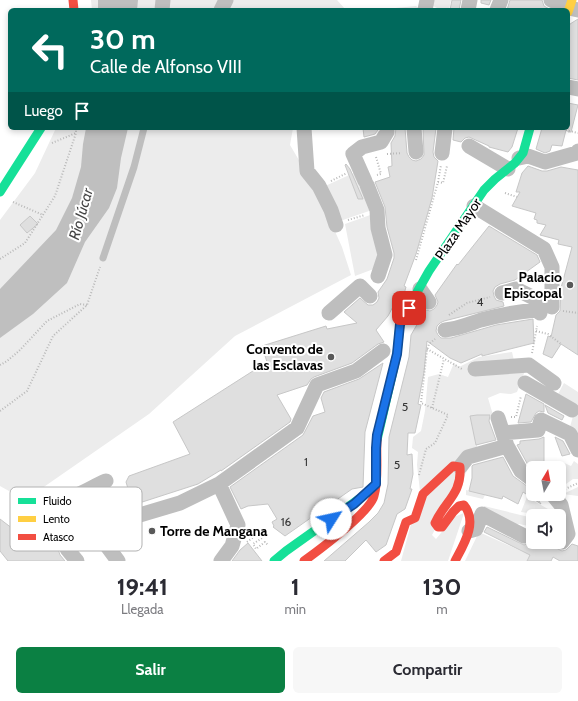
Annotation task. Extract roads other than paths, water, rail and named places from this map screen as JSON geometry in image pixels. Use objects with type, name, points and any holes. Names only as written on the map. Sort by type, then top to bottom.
[{"type":"street","points":[[551,0],[572,7]]},
{"type":"street","points":[[0,192],[40,130]]},
{"type":"street","points":[[304,130],[306,171],[319,186],[331,210],[336,225]]},
{"type":"street","points":[[378,276],[386,254],[378,228],[377,210],[367,177],[353,154],[362,147],[381,142],[387,130]]},
{"type":"street","points":[[414,130],[416,152]]},
{"type":"street","points":[[442,153],[445,130]]},
{"type":"street","points":[[529,130],[521,155],[545,162],[577,153],[578,151]]},
{"type":"street","points":[[469,146],[508,169]]},
{"type":"street","name":"Plaza Mayor","points":[[418,292],[430,270],[484,190],[508,169],[521,155]]},
{"type":"street","points":[[474,206],[544,249],[552,267],[552,307],[516,289],[502,293]]},
{"type":"street","points":[[329,313],[360,286],[370,296]]},
{"type":"street","points":[[418,292],[429,302]]},
{"type":"street","points":[[304,561],[322,548],[368,507],[374,497],[376,484],[377,435],[397,354],[400,324],[409,308]]},
{"type":"street","points":[[445,324],[455,329],[482,320],[518,312],[536,310],[540,313]]},
{"type":"street","points":[[142,514],[180,503],[219,484],[297,428],[317,385],[356,371],[383,351]]},
{"type":"street","points":[[470,370],[529,365],[554,383]]},
{"type":"street","points":[[525,383],[572,410]]},
{"type":"street","points":[[498,418],[505,439],[521,471],[526,475]]},
{"type":"street","points":[[456,561],[469,531],[471,519],[470,513],[464,505],[459,506],[442,527],[438,527],[435,523],[437,517],[456,493],[461,474],[460,467],[468,457],[505,439],[538,430],[541,420],[570,434],[578,450]]},
{"type":"street","points":[[384,561],[396,552],[406,522],[415,518],[423,494],[453,466],[460,467]]},
{"type":"street","points":[[93,487],[106,481]]},
{"type":"street","points":[[219,484],[238,525],[232,546],[220,561]]},
{"type":"street","points":[[274,561],[354,504],[376,484]]},
{"type":"street","points":[[469,531],[476,529],[482,514],[508,528],[518,525],[526,530]]},
{"type":"street","points":[[566,526],[568,534],[566,537]]},
{"type":"street","points":[[69,551],[77,561]]},
{"type":"street","points":[[111,551],[118,561]]},
{"type":"lane","points":[[103,258],[134,167],[143,130]]},
{"type":"water","points":[[98,0],[138,0],[137,8],[98,8]]},
{"type":"water","name":"Río Júcar","points":[[86,130],[128,130],[121,158],[117,188],[109,208],[85,242],[67,283],[33,314],[0,338],[0,289],[56,230],[72,198],[81,167]]},
{"type":"place","name":"Palacio Episcopal","points":[[570,285]]},
{"type":"place","name":"Convento de las Esclavas","points":[[331,357]]},
{"type":"place","name":"Torre de Mangana","points":[[152,531]]}]
